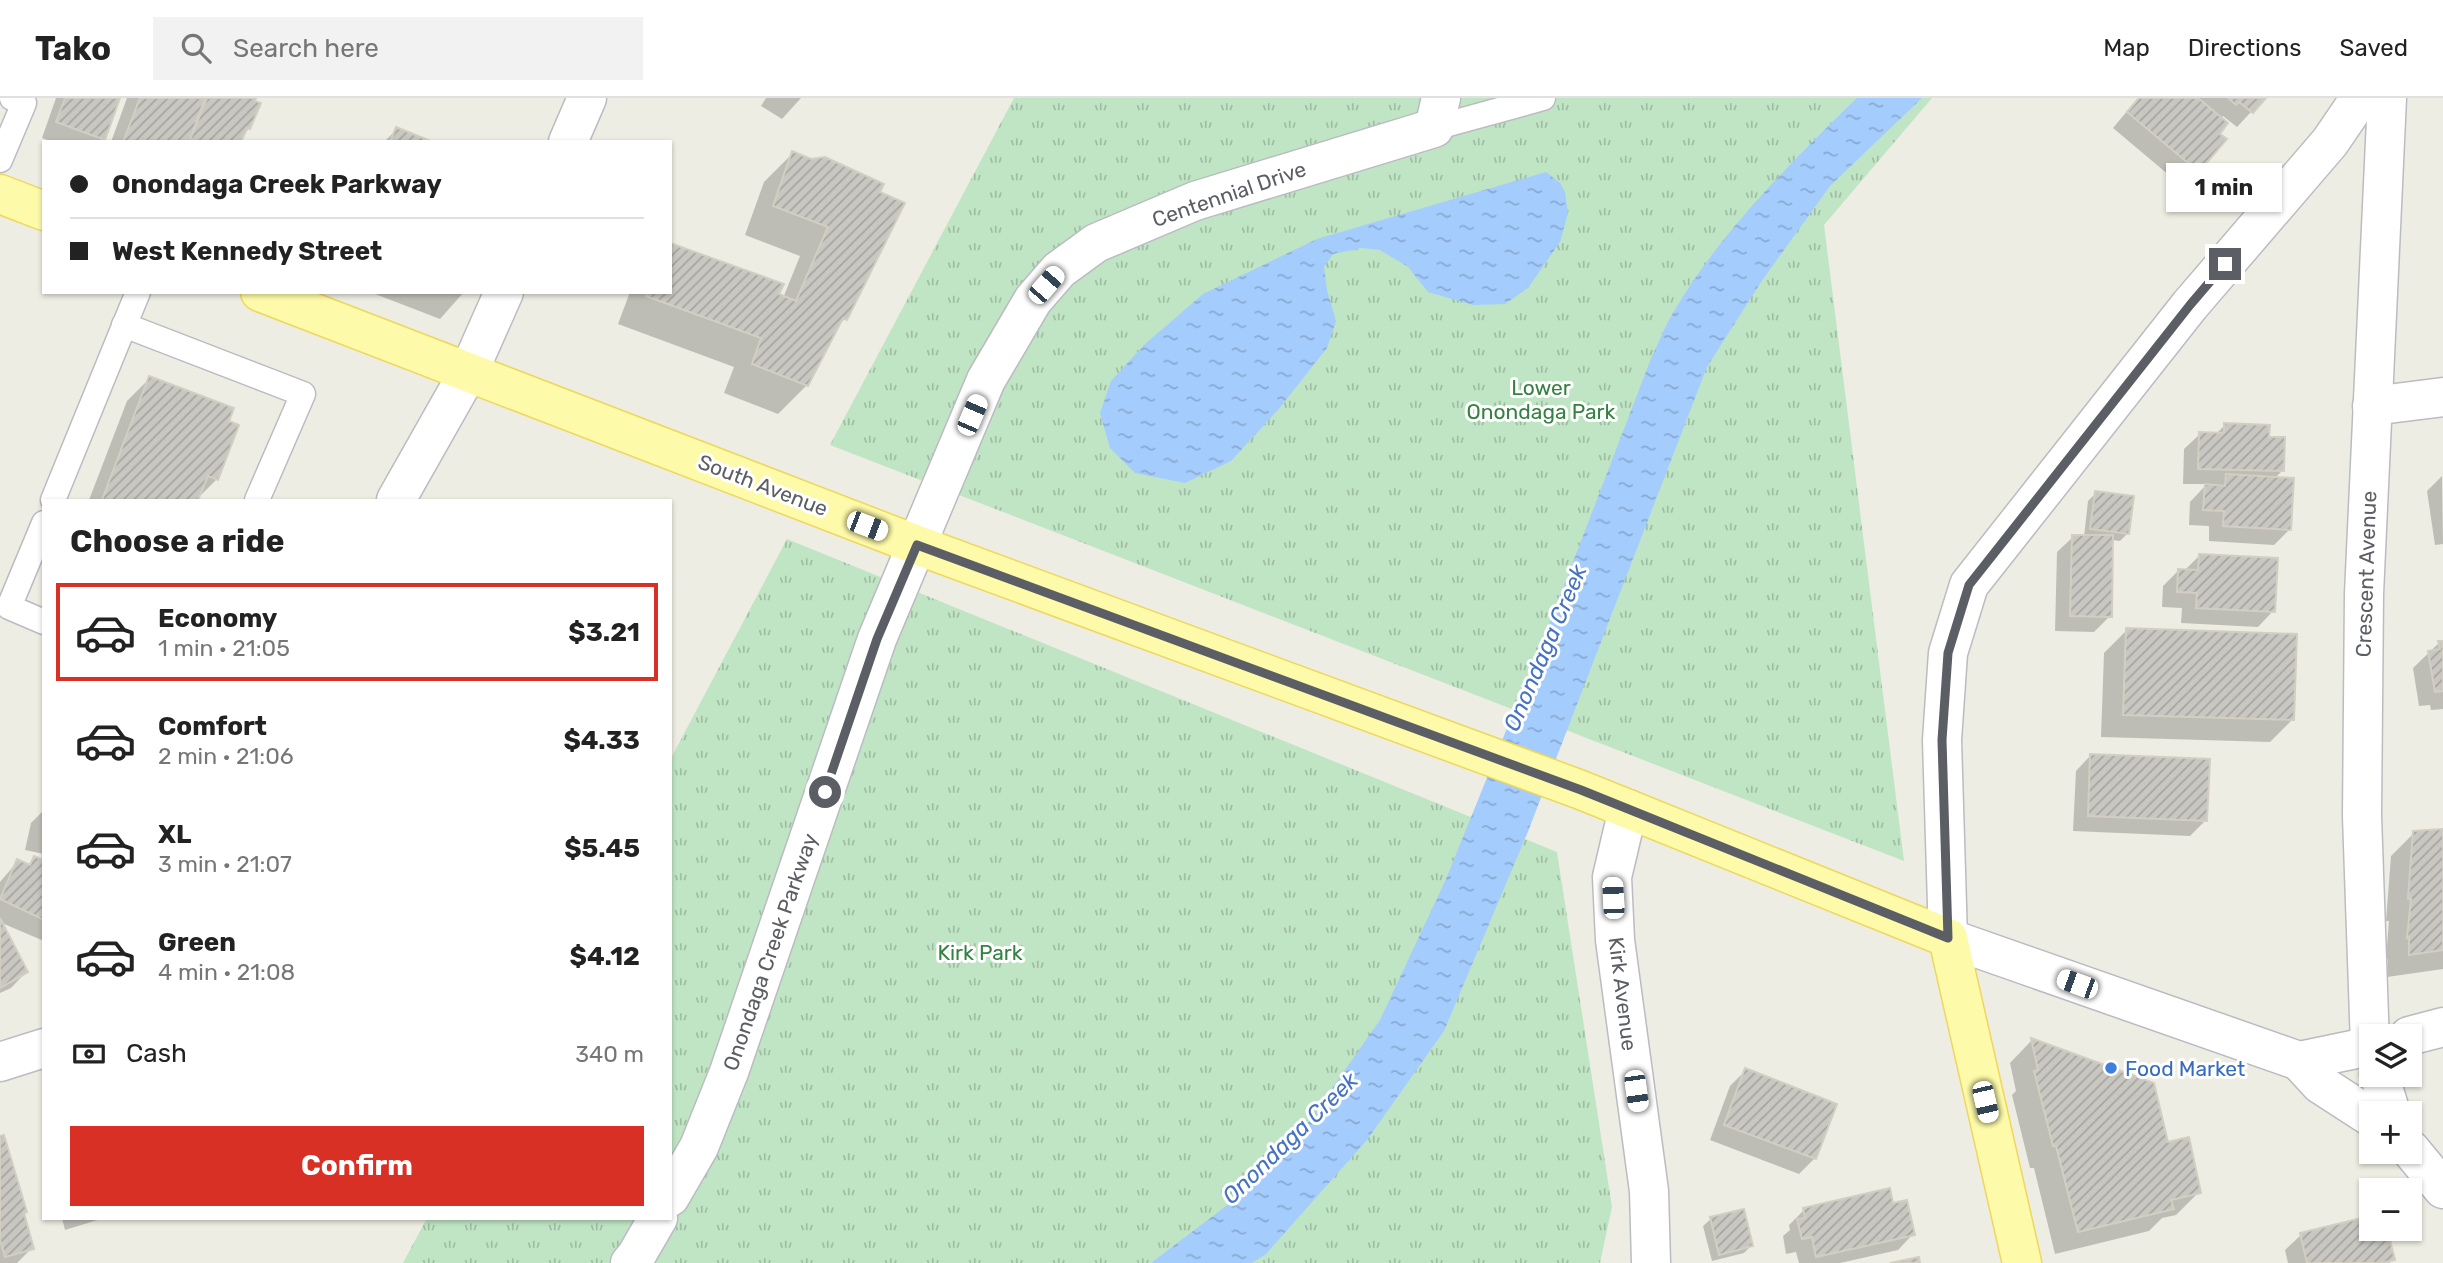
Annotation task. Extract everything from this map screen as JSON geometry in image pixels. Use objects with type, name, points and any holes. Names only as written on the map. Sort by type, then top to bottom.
[{"type":"main road","points":[[0,194],[42,210]]},
{"type":"main road","name":"South Avenue","points":[[265,294],[917,545],[1581,790],[1948,938]]},
{"type":"main road","points":[[1948,938],[2022,1263]]},
{"type":"street","points":[[569,140],[587,98]]},
{"type":"street","points":[[1948,938],[1942,740],[1948,653],[1969,585],[2190,305],[2330,142],[2360,98]]},
{"type":"street","name":"Crescent Avenue","points":[[2370,1024],[2362,802],[2364,594],[2387,98]]},
{"type":"street","name":"Centennial Drive","points":[[917,545],[986,380],[1033,300],[1059,270],[1097,243],[1195,201],[1438,113]]},
{"type":"street","points":[[397,499],[470,371],[502,294]]},
{"type":"street","points":[[2372,406],[2443,397]]},
{"type":"street","name":"Onondaga Creek Parkway","points":[[672,1194],[699,1147],[729,1072],[877,639],[917,545]]},
{"type":"street","name":"Kirk Avenue","points":[[1628,809],[1612,877],[1615,940],[1649,1191],[1651,1263]]},
{"type":"street","name":"South Avenue","points":[[1948,938],[2299,1061]]},
{"type":"street","points":[[2422,1033],[2443,1027]]},
{"type":"street","points":[[0,1062],[42,1049]]},
{"type":"street","points":[[2299,1061],[2359,1049]]},
{"type":"street","points":[[2299,1061],[2320,1084],[2359,1109]]},
{"type":"street","points":[[2422,1164],[2443,1189]]},
{"type":"street","points":[[629,1263],[657,1220]]},
{"type":"lane","points":[[0,160],[23,103],[12,98]]},
{"type":"lane","points":[[1438,113],[1543,98]]},
{"type":"lane","points":[[53,499],[137,294]]},
{"type":"lane","points":[[124,325],[303,394],[257,499]]},
{"type":"lane","points":[[42,534],[38,555],[9,607],[42,621]]},
{"type":"green space","name":"Lower Onondaga Park","points":[[1014,98],[1932,98],[1824,225],[1904,861],[830,445]]},
{"type":"green space","name":"Kirk Park","points":[[787,539],[1557,852],[1612,1207],[1600,1263],[403,1263],[426,1220],[672,1220],[672,756]]},
{"type":"water","name":"Onondaga Creek","points":[[1857,98],[1922,98],[1830,186],[1761,282],[1707,367],[1527,834],[1444,1031],[1367,1140],[1266,1254],[1252,1263],[1151,1263],[1226,1206],[1291,1147],[1380,1020],[1446,879],[1667,323],[1691,284],[1734,227],[1782,173]]},
{"type":"water","points":[[1546,172],[1560,183],[1565,192],[1568,213],[1560,242],[1528,288],[1505,304],[1473,305],[1428,292],[1408,267],[1380,250],[1362,248],[1333,254],[1324,267],[1336,321],[1327,348],[1278,410],[1231,461],[1185,483],[1135,473],[1110,448],[1100,413],[1111,381],[1144,345],[1203,294],[1317,239]]},
{"type":"building","points":[[65,98],[120,98],[105,140],[56,122]]},
{"type":"building","points":[[140,98],[205,98],[190,140],[124,140]]},
{"type":"building","points":[[207,98],[256,98],[255,101],[261,103],[250,129],[247,128],[242,140],[190,140]]},
{"type":"building","points":[[2139,98],[2198,98],[2228,123],[2220,134],[2227,139],[2203,167],[2197,162],[2193,167],[2127,112]]},
{"type":"building","points":[[2228,98],[2266,98],[2253,113],[2239,102],[2236,105]]},
{"type":"building","points":[[396,127],[428,140],[391,140]]},
{"type":"building","points":[[792,151],[811,159],[825,157],[884,184],[880,192],[905,203],[847,320],[843,318],[808,386],[752,364],[761,338],[646,296],[672,294],[672,244],[784,284],[779,294],[796,301],[828,227],[773,206]]},
{"type":"building","points":[[149,376],[234,408],[229,421],[239,425],[218,480],[208,476],[198,499],[102,499]]},
{"type":"building","points":[[2224,423],[2270,425],[2269,437],[2285,437],[2284,471],[2198,469],[2199,432],[2224,433]]},
{"type":"building","points":[[2226,474],[2294,478],[2291,530],[2223,526],[2224,511],[2203,510],[2205,484],[2225,486]]},
{"type":"building","points":[[2095,491],[2134,496],[2129,534],[2090,529]]},
{"type":"building","points":[[2072,535],[2113,535],[2112,617],[2070,616]]},
{"type":"building","points":[[2199,554],[2278,558],[2275,612],[2196,608],[2197,593],[2177,592],[2178,569],[2198,570]]},
{"type":"building","points":[[2126,628],[2297,634],[2294,720],[2123,715]]},
{"type":"building","points":[[2438,641],[2443,641],[2443,691],[2435,692],[2428,651],[2440,649]]},
{"type":"building","points":[[2090,754],[2210,759],[2207,821],[2088,816]]},
{"type":"building","points":[[2443,829],[2443,950],[2409,955],[2409,937],[2407,938],[2411,899],[2408,899],[2413,831]]},
{"type":"building","points":[[34,856],[42,859],[42,919],[0,899],[17,859],[30,865]]},
{"type":"building","points":[[0,918],[28,972],[0,988]]},
{"type":"building","points":[[2031,1038],[2154,1083],[2168,1142],[2189,1137],[2201,1193],[2171,1200],[2174,1209],[2078,1232],[2034,1071],[2038,1070]]},
{"type":"building","points":[[1745,1068],[1837,1104],[1816,1159],[1724,1125]]},
{"type":"building","points":[[4,1135],[27,1212],[24,1213],[34,1249],[5,1257],[0,1240],[0,1136]]},
{"type":"building","points":[[1890,1188],[1893,1203],[1907,1200],[1915,1235],[1816,1257],[1812,1237],[1802,1239],[1797,1219],[1805,1218],[1803,1208]]},
{"type":"building","points":[[1744,1209],[1753,1246],[1719,1255],[1710,1217]]},
{"type":"building","points":[[2359,1219],[2359,1241],[2390,1241],[2395,1260],[2382,1263],[2307,1263],[2300,1233]]},
{"type":"building","points":[[1919,1257],[1920,1263],[1890,1263]]},
{"type":"place","name":"Food Market","points":[[2111,1068]]},
{"type":"route","points":[[825,792],[877,639],[917,545],[1581,790],[1948,938],[1942,740],[1948,653],[1969,585],[2225,264]]}]
